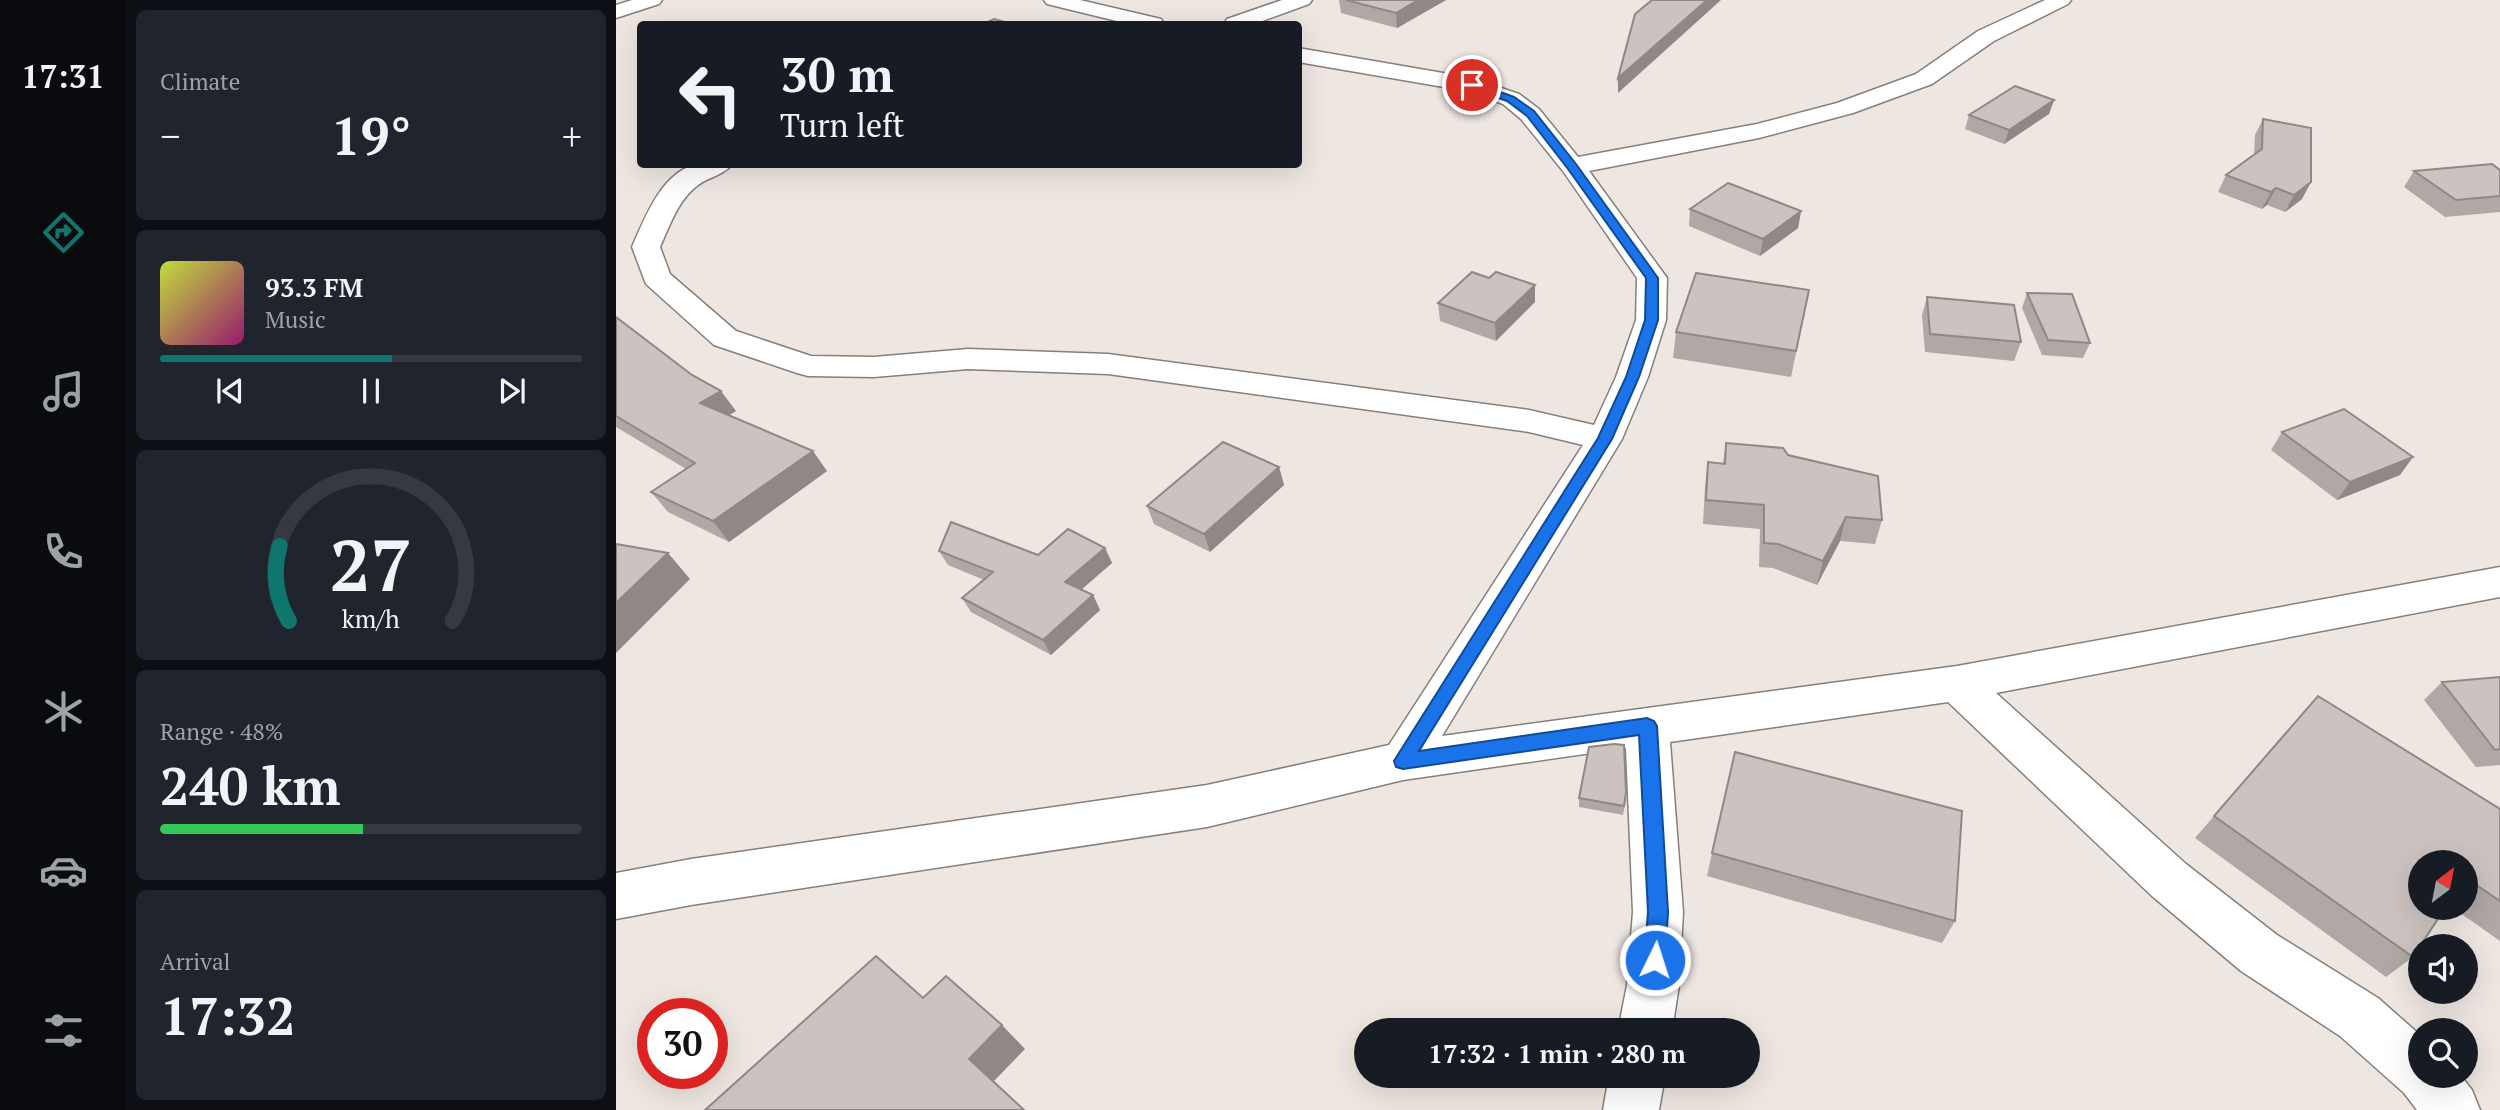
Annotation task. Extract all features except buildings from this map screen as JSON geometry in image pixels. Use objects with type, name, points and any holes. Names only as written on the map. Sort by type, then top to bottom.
[{"type":"street","points":[[616,12],[652,0]]},
{"type":"street","points":[[1054,0],[1141,21]]},
{"type":"street","points":[[1243,21],[1302,0]]},
{"type":"street","points":[[1572,166],[1759,131],[1845,108],[1924,79],[1986,36],[2061,0]]},
{"type":"street","points":[[1302,56],[1491,90],[1511,99],[1530,114],[1572,166],[1652,278],[1651,320],[1632,377],[1605,439],[1403,761]]},
{"type":"street","points":[[710,168],[683,180],[667,201],[646,247],[656,278],[725,338],[808,366],[874,367],[968,359],[1108,364],[1529,421],[1605,439]]},
{"type":"street","points":[[616,896],[691,882],[1208,806],[1403,761],[1957,683],[2500,582]]},
{"type":"street","points":[[1957,683],[2169,880],[2259,953],[2359,1017],[2408,1061]]},
{"type":"street","points":[[1647,726],[1658,912],[1653,985],[1647,1018]]},
{"type":"street","points":[[1631,1110],[1635,1088]]},
{"type":"street","points":[[2435,1088],[2452,1110]]},
{"type":"route","points":[[1472,85],[1511,99],[1530,114],[1572,166],[1652,278],[1651,320],[1632,377],[1605,439],[1403,761],[1647,726],[1658,912],[1655,960]]}]
